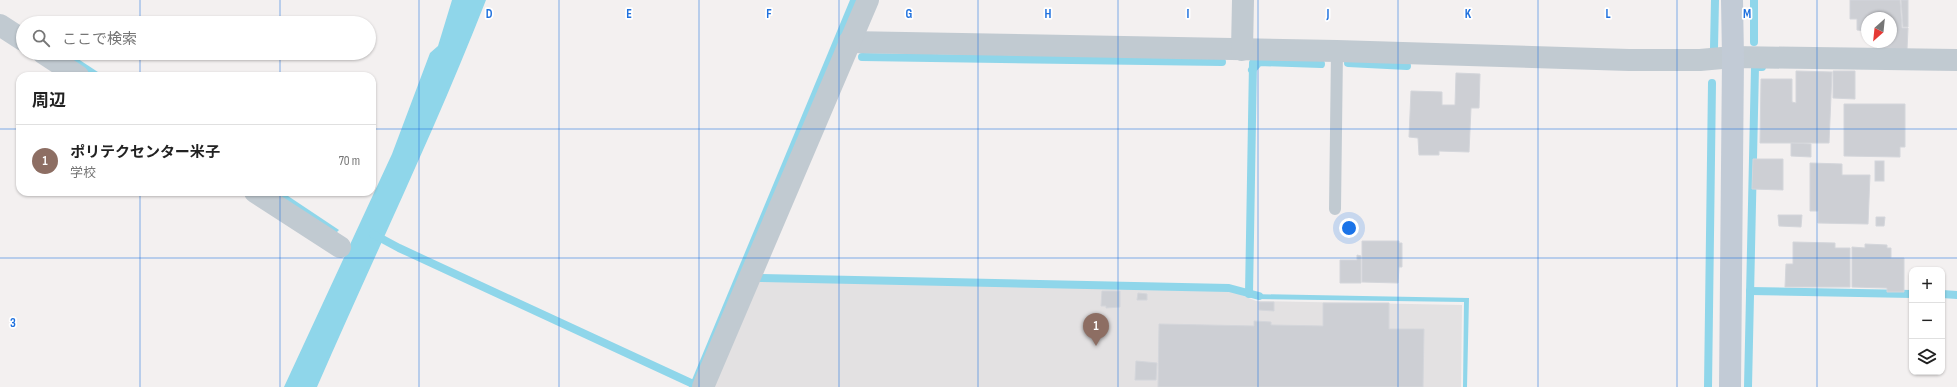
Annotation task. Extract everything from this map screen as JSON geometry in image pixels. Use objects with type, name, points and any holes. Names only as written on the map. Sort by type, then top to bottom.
[{"type":"street","points":[[704,387],[868,0]]},
{"type":"street","points":[[1242,50],[1243,0]]},
{"type":"street","points":[[1730,387],[1733,57],[1732,0]]},
{"type":"street","points":[[0,25],[16,35]]},
{"type":"street","points":[[849,42],[1337,51],[1629,60],[1700,60],[1733,57],[1957,60]]},
{"type":"street","points":[[54,60],[72,72]]},
{"type":"street","points":[[261,196],[340,247]]},
{"type":"lane","points":[[1336,209],[1337,51]]},
{"type":"shaded area","points":[[756,280],[1229,290],[1256,301],[1462,305],[1461,387],[714,387]]},
{"type":"water","points":[[452,0],[486,0],[446,98],[317,387],[284,387],[373,196],[376,196],[376,189],[392,154],[430,53],[438,46]]},
{"type":"water","points":[[850,0],[858,0],[696,387],[689,387]]},
{"type":"water","points":[[69,60],[80,60],[98,72],[88,72]]},
{"type":"water","points":[[278,196],[288,196],[339,230],[335,234]]},
{"type":"water","points":[[1249,295],[1469,298],[1467,387],[1463,387],[1464,302],[1258,299]]},
{"type":"building","points":[[1850,0],[1900,0],[1902,28],[1908,28],[1907,50],[1877,50],[1877,48],[1897,48],[1897,12],[1861,12],[1861,30],[1857,30],[1857,19],[1850,19]]},
{"type":"building","points":[[1901,0],[1908,0],[1908,27],[1903,27]]},
{"type":"building","points":[[1796,71],[1832,72],[1829,143],[1760,143],[1761,79],[1792,79],[1792,102],[1796,103]]},
{"type":"building","points":[[1833,71],[1855,71],[1855,99],[1833,98]]},
{"type":"building","points":[[1456,73],[1480,74],[1479,108],[1471,108],[1469,152],[1439,151],[1439,155],[1419,155],[1418,138],[1409,137],[1411,91],[1442,92],[1442,105],[1455,105]]},
{"type":"building","points":[[1844,104],[1905,104],[1905,147],[1900,147],[1900,157],[1844,156]]},
{"type":"building","points":[[1791,143],[1811,144],[1811,157],[1791,156]]},
{"type":"building","points":[[1753,159],[1783,159],[1783,190],[1752,189]]},
{"type":"building","points":[[1875,161],[1884,161],[1884,181],[1875,181]]},
{"type":"building","points":[[1810,163],[1842,164],[1842,175],[1870,175],[1868,224],[1818,223],[1818,211],[1810,211]]},
{"type":"building","points":[[1778,215],[1802,215],[1801,227],[1779,226]]},
{"type":"building","points":[[1876,217],[1885,217],[1884,226],[1876,226]]},
{"type":"building","points":[[1362,241],[1399,241],[1399,243],[1402,243],[1402,267],[1399,267],[1398,283],[1362,282]]},
{"type":"building","points":[[1793,242],[1835,243],[1835,248],[1850,248],[1850,287],[1785,287],[1786,264],[1793,264]]},
{"type":"building","points":[[1865,244],[1887,245],[1887,248],[1891,248],[1891,258],[1904,258],[1904,292],[1887,292],[1887,288],[1852,287],[1852,247],[1865,248]]},
{"type":"building","points":[[1357,255],[1361,256],[1361,283],[1340,283],[1340,260],[1357,260]]},
{"type":"building","points":[[1102,291],[1120,291],[1120,307],[1106,308],[1106,306],[1101,306]]},
{"type":"building","points":[[1138,293],[1147,294],[1147,300],[1137,300]]},
{"type":"building","points":[[1259,302],[1274,302],[1274,311],[1259,310]]},
{"type":"building","points":[[1323,303],[1389,303],[1389,329],[1424,329],[1423,387],[1158,387],[1159,324],[1254,326],[1254,321],[1271,322],[1271,325],[1323,326]]},
{"type":"building","points":[[1136,361],[1157,363],[1156,380],[1135,380]]},
{"type":"waterway","points":[[1714,48],[1715,0]]},
{"type":"waterway","points":[[1754,0],[1754,42]]},
{"type":"waterway","points":[[862,57],[1222,62]]},
{"type":"waterway","points":[[1252,70],[1259,62],[1321,64]]},
{"type":"waterway","points":[[1249,294],[1253,63]]},
{"type":"waterway","points":[[1348,63],[1407,66]]},
{"type":"waterway","points":[[1748,387],[1755,67],[1762,67]]},
{"type":"waterway","points":[[1708,387],[1712,83]]},
{"type":"waterway","points":[[373,234],[399,248],[693,384]]},
{"type":"waterway","points":[[761,278],[1229,288],[1259,296]]},
{"type":"waterway","points":[[1750,291],[1909,294]]},
{"type":"waterway","points":[[1945,294],[1957,295]]},
{"type":"place","name":"ポリテクセンター米子","points":[[1096,346]]}]
